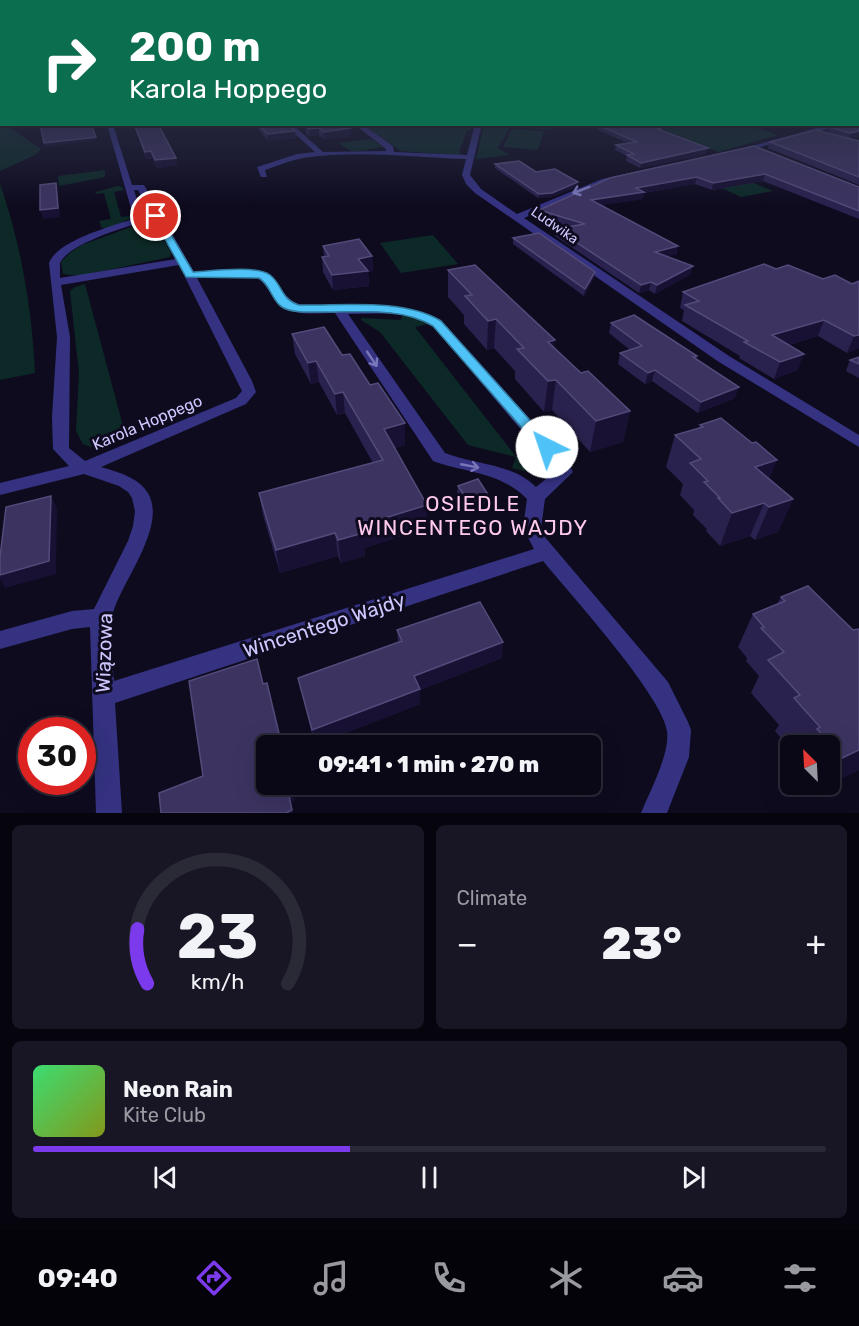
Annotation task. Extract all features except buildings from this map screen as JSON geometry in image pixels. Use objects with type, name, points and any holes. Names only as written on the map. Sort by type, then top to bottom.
[{"type":"street","points":[[113,129],[138,215],[135,220]]},
{"type":"street","points":[[291,129],[321,154]]},
{"type":"street","points":[[364,129],[390,148],[390,154]]},
{"type":"street","points":[[478,129],[466,175],[469,182],[518,217]]},
{"type":"street","points":[[732,153],[821,129]]},
{"type":"street","points":[[754,148],[767,153]]},
{"type":"street","points":[[264,175],[260,169],[264,167],[300,156],[321,154],[390,154],[470,158]]},
{"type":"street","name":"Ludwika","points":[[518,217],[605,180],[678,164]]},
{"type":"street","points":[[129,188],[141,187],[190,275],[254,273],[268,279],[284,304],[298,309],[408,311],[424,315],[437,323],[562,465],[565,472],[536,497],[532,528],[536,539],[660,690],[679,730],[676,758],[654,813]]},
{"type":"street","name":"Karola Hoppego","points":[[156,216],[135,220],[74,245],[57,256],[53,267],[64,332],[61,449],[64,455],[82,469],[241,401],[249,392],[190,275]]},
{"type":"street","name":"Ludwika","points":[[518,217],[724,359],[859,442]]},
{"type":"street","points":[[57,282],[182,261]]},
{"type":"street","points":[[340,311],[439,457],[450,462],[505,472],[525,484],[536,497]]},
{"type":"street","points":[[0,489],[82,469]]},
{"type":"street","name":"Wiązowa","points":[[82,469],[114,477],[127,483],[136,490],[144,515],[140,534],[109,594],[102,617],[102,696],[110,813]]},
{"type":"street","name":"Wincentego Wajdy","points":[[102,696],[546,553]]},
{"type":"street","points":[[0,640],[72,620],[102,617]]},
{"type":"green space","points":[[0,129],[12,129],[41,149],[35,155],[0,171]]},
{"type":"green space","points":[[370,129],[471,129],[467,130],[459,152],[462,155],[401,151]]},
{"type":"green space","points":[[483,129],[509,129],[498,148],[510,155],[476,159]]},
{"type":"green space","points":[[512,129],[544,131],[538,150],[503,147]]},
{"type":"green space","points":[[662,129],[759,129],[778,135],[719,152]]},
{"type":"green space","points":[[371,139],[383,147],[353,152],[338,143]]},
{"type":"green space","points":[[702,162],[773,191],[741,197],[675,167]]},
{"type":"green space","points":[[105,170],[105,177],[59,186],[58,176]]},
{"type":"green space","points":[[0,184],[14,230],[24,277],[35,373],[0,380]]},
{"type":"green space","points":[[117,186],[124,190],[114,192],[121,217],[131,216],[131,218],[109,229],[102,228],[99,221],[111,219],[104,193],[95,194]]},
{"type":"green space","points":[[150,220],[153,222],[144,224],[151,238],[161,236],[171,253],[170,257],[79,276],[63,274],[61,262],[82,245]]},
{"type":"green space","points":[[433,235],[458,264],[401,273],[380,243]]},
{"type":"green space","points":[[85,284],[123,426],[129,437],[112,445],[101,447],[83,444],[76,431],[79,373],[70,291]]},
{"type":"green space","points":[[403,313],[432,323],[415,327],[528,472],[512,468],[516,457],[468,445],[380,332],[361,320],[362,318],[401,320]]},
{"type":"district","name":"OSIEDLE WINCENTEGO WAJDY","points":[[473,516]]},
{"type":"route","points":[[156,216],[190,275],[254,273],[263,275],[284,304],[298,309],[398,310],[424,315],[437,323],[547,447]]}]
